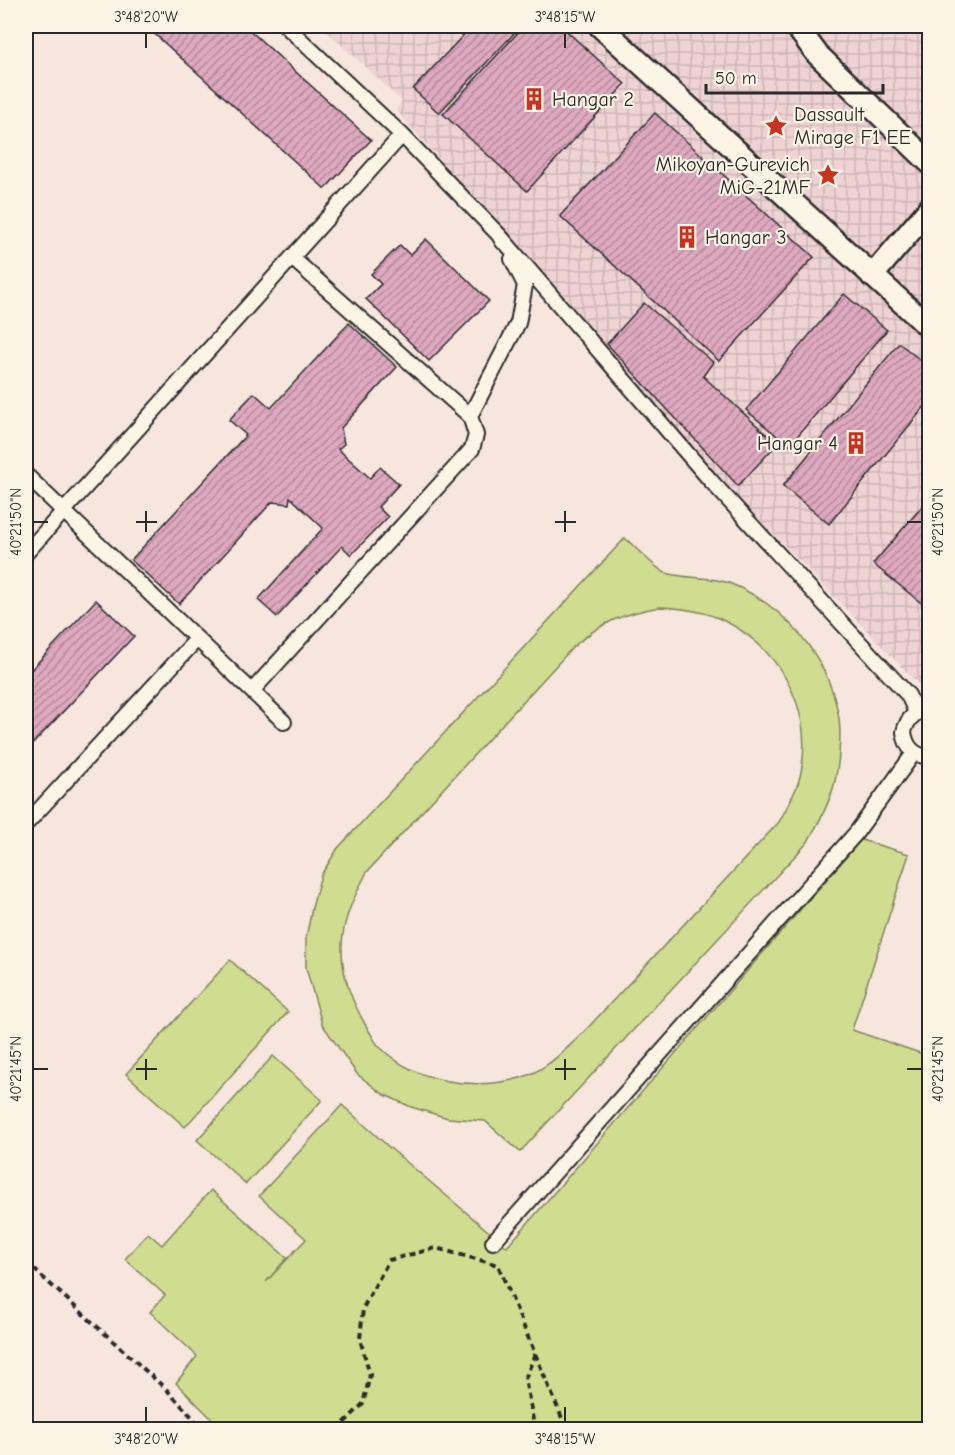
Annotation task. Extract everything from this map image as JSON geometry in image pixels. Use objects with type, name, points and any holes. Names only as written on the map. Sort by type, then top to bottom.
[{"type":"street","points":[[600,26],[930,328]]},
{"type":"street","points":[[796,26],[817,54],[930,163]]},
{"type":"street","points":[[872,276],[930,208]]},
{"type":"lane","points":[[286,26],[402,135],[499,235],[711,481],[923,711],[910,718],[903,732],[908,748],[921,756],[930,757]]},
{"type":"lane","points":[[26,553],[402,135]]},
{"type":"lane","points":[[470,416],[518,323],[525,285],[499,235]]},
{"type":"lane","points":[[252,691],[472,449],[476,435],[470,416],[292,258]]},
{"type":"lane","points":[[26,475],[284,722]]},
{"type":"lane","points":[[26,824],[197,639]]},
{"type":"lane","points":[[493,1242],[856,833],[914,753]]},
{"type":"path","points":[[338,1430],[363,1404],[370,1375],[360,1339],[363,1308],[388,1260],[436,1248],[498,1265],[567,1430]]},
{"type":"path","points":[[26,1262],[168,1391],[204,1430]]},
{"type":"path","points":[[536,1354],[525,1379],[536,1430]]},
{"type":"shaded area","points":[[321,26],[929,26],[930,692],[928,694],[731,490],[396,110],[402,101]]},
{"type":"green space","points":[[625,538],[666,573],[729,583],[768,604],[800,635],[813,652],[832,692],[840,729],[836,774],[827,805],[807,843],[520,1152],[485,1121],[448,1118],[411,1107],[383,1094],[357,1074],[322,1024],[306,968],[306,938],[321,875],[338,848]],"holes":[[[660,607],[690,610],[718,618],[739,629],[758,643],[774,661],[796,701],[802,724],[804,748],[801,772],[792,798],[779,822],[582,1034],[538,1071],[520,1078],[484,1084],[446,1081],[411,1069],[376,1043],[358,1011],[346,979],[342,957],[343,935],[347,916],[367,872],[573,647],[593,631],[613,620]]]},
{"type":"green space","points":[[861,840],[909,854],[852,1030],[929,1056],[929,1429],[222,1429],[176,1383],[197,1356],[150,1312],[165,1295],[125,1259],[148,1233],[162,1245],[211,1190],[287,1258],[266,1282],[306,1239],[259,1196],[342,1105],[507,1247]]},
{"type":"green space","points":[[230,960],[288,1012],[185,1127],[126,1074]]},
{"type":"green space","points":[[273,1056],[322,1100],[246,1184],[197,1140]]},
{"type":"building","points":[[146,26],[245,26],[371,140],[325,189]]},
{"type":"building","points":[[472,26],[521,26],[439,113],[413,89]]},
{"type":"building","name":"Hangar 2","points":[[524,26],[561,26],[625,84],[527,191],[443,114]]},
{"type":"building","name":"Hangar 3","points":[[655,113],[814,257],[719,361],[560,216]]},
{"type":"building","points":[[426,239],[489,301],[429,361],[366,299],[381,284],[371,274],[400,245],[410,255]]},
{"type":"building","points":[[844,294],[887,330],[789,446],[746,410]]},
{"type":"building","points":[[644,303],[713,362],[703,376],[777,444],[738,486],[607,344]]},
{"type":"building","points":[[349,323],[397,367],[341,428],[344,444],[338,449],[370,478],[380,467],[399,484],[378,507],[388,517],[351,555],[342,546],[277,617],[258,600],[323,528],[290,497],[289,504],[272,502],[179,604],[131,560],[246,435],[229,420],[254,393],[271,408]]},
{"type":"building","name":"Hangar 4","points":[[899,343],[930,368],[930,400],[829,524],[783,486]]},
{"type":"building","points":[[930,497],[930,610],[873,564]]},
{"type":"building","points":[[96,600],[134,636],[26,751],[26,675]]},
{"type":"place","name":"Hangar 2","points":[[534,99]]},
{"type":"place","name":"Dassault Mirage F1 EE","points":[[776,126]]},
{"type":"place","name":"Mikoyan-Gurevich MiG-21MF","points":[[828,175]]},
{"type":"place","name":"Hangar 3","points":[[687,237]]},
{"type":"place","name":"Hangar 4","points":[[856,443]]}]
